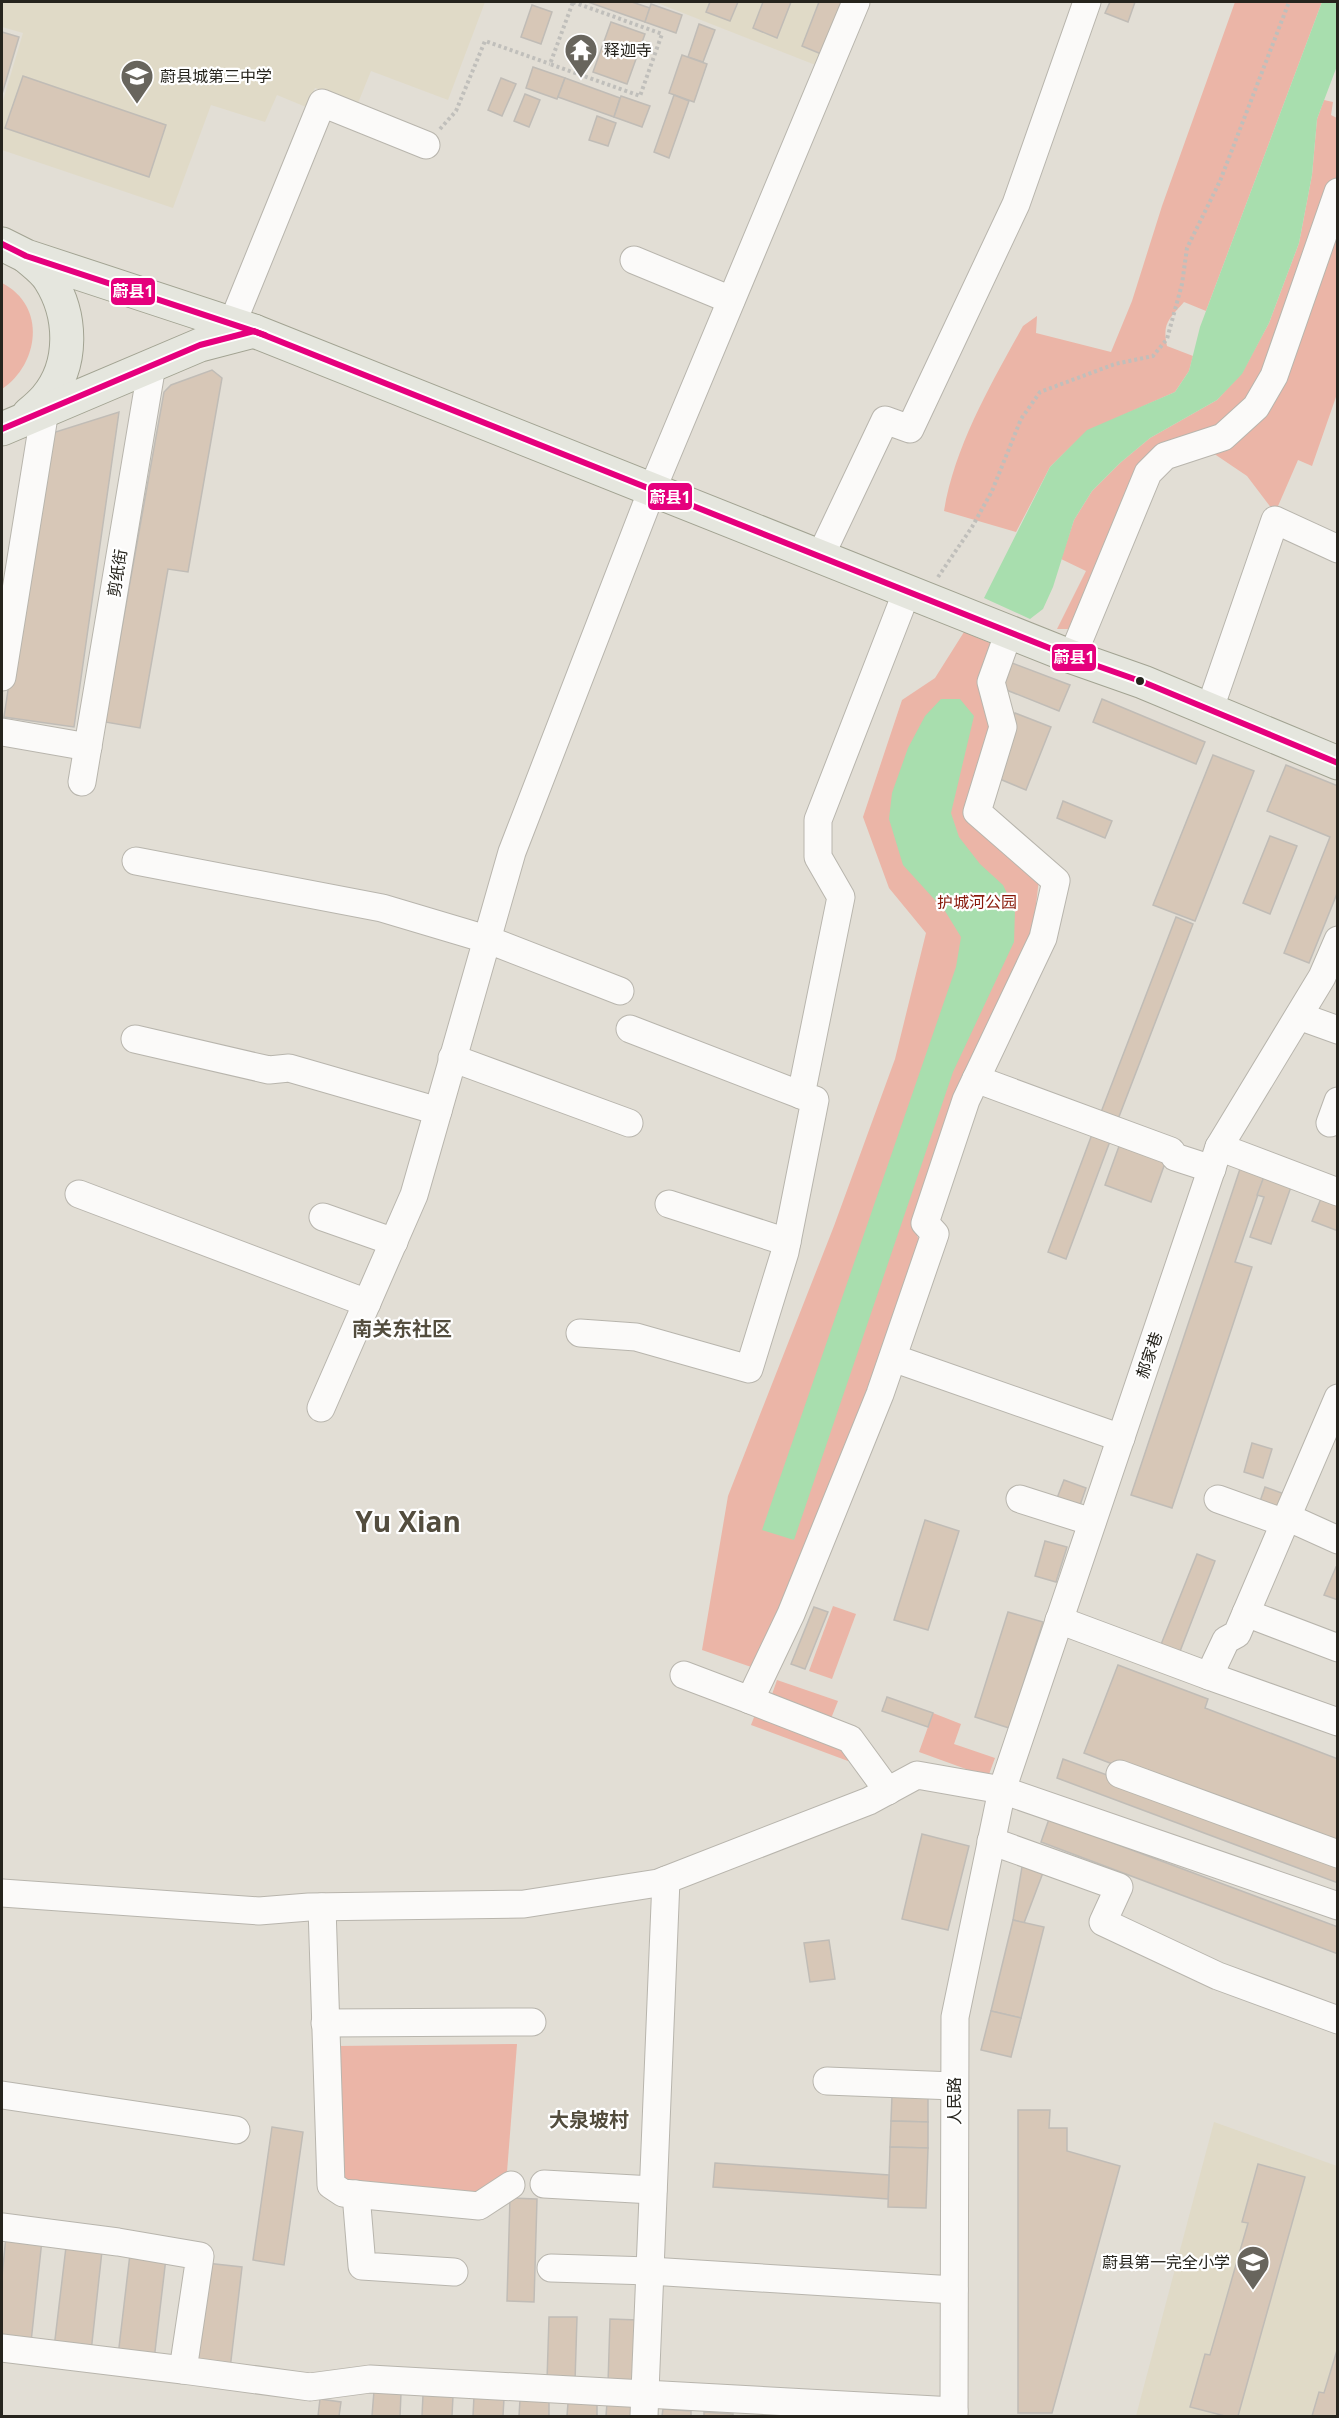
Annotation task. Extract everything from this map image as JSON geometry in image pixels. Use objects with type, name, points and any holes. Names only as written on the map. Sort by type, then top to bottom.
[{"type":"main road","points":[[14,250],[243,327],[1072,657],[1143,682],[1338,763]]},
{"type":"main road","points":[[14,250],[49,278],[63,306],[68,338],[62,369],[47,398],[23,419]]},
{"type":"main road","points":[[23,419],[243,327]]},
{"type":"street","points":[[321,1408],[414,1196],[512,852],[652,490],[856,2]]},
{"type":"street","points":[[820,556],[885,420],[910,429],[1016,204],[1087,2]]},
{"type":"street","points":[[243,327],[322,103],[426,145]]},
{"type":"street","points":[[1072,657],[1148,473],[1165,456],[1223,437],[1256,407],[1268,387],[1274,376],[1338,192]]},
{"type":"street","points":[[634,260],[731,300]]},
{"type":"street","name":"剪纸街","points":[[82,782],[152,365]]},
{"type":"street","points":[[2,676],[23,419]]},
{"type":"street","points":[[1209,711],[1275,520],[1338,549]]},
{"type":"street","points":[[801,1095],[841,897],[818,857],[818,820],[916,594]]},
{"type":"street","points":[[750,1700],[791,1614],[893,1358],[935,1234],[925,1223],[966,1100],[1043,938],[1056,881],[976,812],[1003,727],[991,682],[1009,632]]},
{"type":"street","points":[[2,732],[88,747]]},
{"type":"street","points":[[136,861],[382,908],[486,939],[620,991]]},
{"type":"street","name":"郝家巷","points":[[1002,1790],[1216,1158],[1322,977],[1338,940]]},
{"type":"street","points":[[1299,1016],[1338,1030]]},
{"type":"street","points":[[580,1333],[636,1337],[749,1369],[787,1242],[815,1100],[630,1029]]},
{"type":"street","points":[[135,1039],[268,1070],[289,1068],[438,1111]]},
{"type":"street","points":[[453,1058],[629,1123]]},
{"type":"street","points":[[976,1079],[1171,1151],[1176,1157],[1216,1158],[1338,1192]]},
{"type":"street","points":[[79,1194],[367,1303]]},
{"type":"street","points":[[669,1204],[787,1242]]},
{"type":"street","points":[[323,1216],[394,1242]]},
{"type":"street","points":[[893,1358],[1121,1438]]},
{"type":"street","points":[[1209,1676],[1226,1640],[1237,1634],[1286,1520],[1327,1451],[1335,1409]]},
{"type":"street","points":[[1020,1499],[1092,1522]]},
{"type":"street","points":[[1218,1499],[1286,1520],[1338,1540]]},
{"type":"street","points":[[1246,1613],[1338,1648]]},
{"type":"street","points":[[1059,1620],[1338,1722]]},
{"type":"street","points":[[684,1675],[850,1739],[888,1791]]},
{"type":"street","points":[[1120,1774],[1338,1854]]},
{"type":"street","points":[[2,1893],[259,1911],[322,1907],[524,1904],[658,1883],[869,1801],[917,1775],[1002,1790],[1338,1906]]},
{"type":"street","name":"人民路","points":[[954,2414],[955,2017],[1002,1790]]},
{"type":"street","points":[[991,1841],[1119,1887],[1103,1922],[1218,1976],[1338,2020]]},
{"type":"street","points":[[645,2405],[666,1880]]},
{"type":"street","points":[[322,1907],[331,2185],[343,2193],[479,2206],[511,2185]]},
{"type":"street","points":[[325,2023],[532,2022]]},
{"type":"street","points":[[826,2081],[954,2086]]},
{"type":"street","points":[[2,2095],[236,2130]]},
{"type":"street","points":[[544,2184],[653,2190]]},
{"type":"street","points":[[356,2194],[362,2266],[454,2272]]},
{"type":"street","points":[[2,2227],[118,2242],[200,2256],[183,2370]]},
{"type":"street","points":[[551,2268],[650,2271],[954,2290]]},
{"type":"street","points":[[2,2348],[310,2387],[370,2379],[645,2405],[954,2414]]},
{"type":"path","points":[[426,145],[456,111],[485,41],[640,96],[662,34],[573,2],[550,64]]},
{"type":"path","points":[[916,594],[977,518],[992,491],[1022,419],[1040,392],[1115,364],[1154,356],[1167,339],[1182,284],[1188,248],[1220,181],[1289,2]]},
{"type":"shaded area","name":"蔚县城第三中学","points":[[2,2],[485,2],[448,100],[371,71],[358,103],[315,88],[306,107],[277,95],[265,122],[211,105],[173,208],[2,150],[2,104],[23,33],[2,27]]},
{"type":"shaded area","points":[[655,2],[849,2],[823,68]]},
{"type":"shaded area","points":[[1322,2],[1337,2],[1337,66],[1317,119],[1312,175],[1299,243],[1269,323],[1242,374],[1217,400],[1150,438],[1092,491],[1074,520],[1053,587],[1043,609],[1030,619],[984,598],[1050,467],[1087,430],[1175,392],[1189,371],[1200,327]]},
{"type":"shaded area","points":[[941,699],[960,699],[974,716],[951,813],[959,837],[980,864],[1003,885],[1015,910],[1014,942],[953,1072],[794,1540],[762,1530],[956,967],[961,937],[945,911],[903,865],[889,819],[892,793],[908,748],[925,716]]},
{"type":"shaded area","name":"蔚县第一完全小学","points":[[1214,2122],[1337,2166],[1337,2416],[1136,2416]]},
{"type":"green space","points":[[1235,2],[1322,2],[1206,311],[1184,302],[1166,326],[1167,346],[1193,356],[1189,371],[1175,392],[1087,431],[1050,467],[1016,532],[944,511],[956,462],[965,439],[1023,326],[1037,316],[1036,333],[1111,352],[1132,301],[1162,206]]},
{"type":"green space","points":[[1324,100],[1333,102],[1331,115],[1337,118],[1337,176],[1313,249],[1266,376],[1238,415],[1154,455],[1076,623],[1068,629],[1057,629],[1086,571],[1061,559],[1074,520],[1092,491],[1150,438],[1217,400],[1242,373],[1269,323],[1299,243],[1312,175],[1317,119]]},
{"type":"green space","points":[[1337,233],[1337,394],[1312,466],[1298,460],[1275,513],[1247,476],[1210,451],[1238,435],[1270,411],[1296,355]]},
{"type":"green space","points":[[2,283],[16,293],[26,306],[32,320],[33,335],[24,365],[2,389]]},
{"type":"green space","name":"护城河公园","points":[[964,632],[997,646],[994,720],[967,807],[1039,879],[1033,931],[968,1082],[917,1236],[924,1247],[757,1669],[702,1650],[728,1496],[834,1226],[895,1059],[926,933],[889,888],[863,817],[902,700],[935,678]]},
{"type":"green space","points":[[833,1606],[856,1614],[832,1679],[809,1671]]},
{"type":"green space","points":[[777,1680],[838,1701],[830,1721],[770,1700]]},
{"type":"green space","points":[[756,1712],[849,1745],[848,1761],[751,1725]]},
{"type":"green space","points":[[933,1713],[961,1724],[954,1744],[995,1758],[988,1777],[919,1752]]},
{"type":"green space","points":[[517,2044],[507,2172],[467,2198],[343,2184],[337,2046]]},
{"type":"building","points":[[588,2],[632,2],[650,8],[645,22]]},
{"type":"building","points":[[710,2],[738,2],[730,21],[706,12]]},
{"type":"building","points":[[763,2],[791,2],[777,38],[753,28]]},
{"type":"building","points":[[819,2],[847,2],[826,56],[802,46]]},
{"type":"building","points":[[1110,2],[1135,2],[1128,22],[1105,13]]},
{"type":"building","points":[[651,4],[682,15],[676,33],[645,22]]},
{"type":"building","points":[[532,5],[552,12],[541,44],[521,37]]},
{"type":"building","points":[[611,22],[645,34],[627,84],[593,72]]},
{"type":"building","points":[[699,24],[715,30],[703,62],[688,57]]},
{"type":"building","points":[[2,32],[19,37],[2,94]]},
{"type":"building","points":[[682,55],[707,64],[694,102],[669,93]]},
{"type":"building","points":[[533,67],[565,78],[557,99],[526,88]]},
{"type":"building","points":[[23,76],[166,125],[149,177],[5,128]]},
{"type":"building","points":[[501,78],[516,84],[502,116],[488,110]]},
{"type":"building","points":[[565,78],[620,98],[614,117],[558,97]]},
{"type":"building","points":[[525,94],[540,100],[529,127],[514,121]]},
{"type":"building","points":[[674,95],[689,101],[669,158],[654,152]]},
{"type":"building","points":[[621,96],[650,106],[642,127],[614,117]]},
{"type":"building","points":[[597,116],[616,123],[608,146],[589,140]]},
{"type":"building","points":[[212,370],[222,378],[188,572],[168,569],[140,728],[105,722],[164,392],[171,385]]},
{"type":"building","points":[[119,412],[74,727],[4,717],[46,435]]},
{"type":"building","points":[[1004,660],[1070,685],[1059,711],[994,685]]},
{"type":"building","points":[[1102,699],[1205,742],[1196,764],[1093,722]]},
{"type":"building","points":[[1015,713],[1051,727],[1026,790],[990,775]]},
{"type":"building","points":[[1213,755],[1254,771],[1195,921],[1153,905]]},
{"type":"building","points":[[1286,765],[1338,786],[1338,891],[1309,963],[1284,953],[1330,837],[1267,811]]},
{"type":"building","points":[[1063,801],[1112,821],[1105,838],[1057,818]]},
{"type":"building","points":[[1270,836],[1297,846],[1270,914],[1243,903]]},
{"type":"building","points":[[1176,917],[1193,924],[1115,1127],[1098,1120]]},
{"type":"building","points":[[1094,1129],[1112,1136],[1066,1259],[1048,1252]]},
{"type":"building","points":[[1122,1138],[1168,1155],[1151,1202],[1105,1185]]},
{"type":"building","points":[[1241,1166],[1265,1174],[1235,1262],[1252,1267],[1172,1508],[1131,1495]]},
{"type":"building","points":[[1265,1174],[1292,1184],[1271,1244],[1250,1237],[1264,1197],[1257,1195]]},
{"type":"building","points":[[1322,1196],[1338,1203],[1338,1231],[1312,1221]]},
{"type":"building","points":[[1252,1443],[1272,1449],[1263,1478],[1244,1472]]},
{"type":"building","points":[[1064,1480],[1086,1488],[1077,1514],[1054,1506]]},
{"type":"building","points":[[1265,1487],[1287,1495],[1279,1518],[1257,1510]]},
{"type":"building","points":[[925,1520],[959,1531],[928,1630],[894,1620]]},
{"type":"building","points":[[1045,1541],[1067,1547],[1056,1582],[1035,1576]]},
{"type":"building","points":[[1197,1554],[1215,1561],[1177,1659],[1158,1652]]},
{"type":"building","points":[[1336,1567],[1338,1568],[1338,1600],[1324,1595]]},
{"type":"building","points":[[814,1607],[828,1612],[805,1669],[791,1664]]},
{"type":"building","points":[[1008,1612],[1043,1622],[1009,1728],[975,1717]]},
{"type":"building","points":[[1118,1665],[1208,1699],[1205,1708],[1338,1759],[1338,1851],[1084,1753]]},
{"type":"building","points":[[887,1697],[933,1713],[928,1727],[882,1711]]},
{"type":"building","points":[[1063,1759],[1338,1859],[1338,1883],[1057,1778]]},
{"type":"building","points":[[1049,1819],[1338,1927],[1338,1954],[1041,1842]]},
{"type":"building","points":[[922,1834],[969,1846],[948,1930],[902,1919]]},
{"type":"building","points":[[1023,1861],[1044,1870],[1024,1923],[1013,1920]]},
{"type":"building","points":[[1013,1920],[1044,1927],[1021,2018],[991,2011]]},
{"type":"building","points":[[829,1940],[835,1979],[810,1982],[804,1943]]},
{"type":"building","points":[[991,2011],[1021,2018],[1011,2057],[981,2050]]},
{"type":"building","points":[[892,2096],[928,2097],[928,2122],[891,2121]]},
{"type":"building","points":[[1018,2110],[1050,2110],[1049,2128],[1067,2128],[1067,2151],[1120,2166],[1052,2413],[1018,2413]]},
{"type":"building","points":[[891,2121],[928,2122],[928,2148],[890,2147]]},
{"type":"building","points":[[272,2127],[303,2132],[284,2265],[253,2260]]},
{"type":"building","points":[[890,2147],[928,2148],[926,2208],[888,2207]]},
{"type":"building","points":[[715,2163],[889,2175],[888,2199],[713,2187]]},
{"type":"building","points":[[1258,2164],[1305,2177],[1238,2416],[1225,2416],[1190,2407],[1205,2354],[1210,2355],[1248,2223],[1242,2222]]},
{"type":"building","points":[[510,2198],[537,2199],[534,2302],[507,2301]]},
{"type":"building","points":[[6,2236],[42,2240],[31,2342],[2,2338],[2,2277]]},
{"type":"building","points":[[66,2247],[102,2251],[91,2352],[54,2348]]},
{"type":"building","points":[[130,2254],[166,2258],[154,2360],[118,2356]]},
{"type":"building","points":[[206,2263],[242,2267],[230,2369],[194,2365]]},
{"type":"building","points":[[549,2317],[577,2317],[575,2382],[547,2381]]},
{"type":"building","points":[[610,2319],[638,2320],[636,2384],[608,2384]]},
{"type":"building","points":[[1338,2347],[1338,2416],[1312,2416],[1319,2392],[1324,2393]]},
{"type":"building","points":[[374,2391],[401,2393],[400,2416],[372,2416]]},
{"type":"building","points":[[423,2395],[453,2396],[452,2416],[422,2416]]},
{"type":"building","points":[[474,2396],[504,2398],[503,2416],[473,2416]]},
{"type":"building","points":[[320,2399],[341,2402],[339,2416],[318,2416]]},
{"type":"building","points":[[520,2400],[549,2402],[549,2416],[519,2416]]},
{"type":"building","points":[[568,2403],[597,2405],[597,2416],[567,2416]]},
{"type":"building","points":[[607,2403],[637,2404],[636,2416],[606,2416]]},
{"type":"building","points":[[663,2409],[691,2411],[691,2416],[662,2416]]},
{"type":"building","points":[[704,2412],[733,2414],[733,2416],[704,2416]]},
{"type":"transit line","name":"蔚县1","points":[[2,244],[26,256],[265,335]]},
{"type":"transit line","name":"蔚县1","points":[[2,429],[200,345],[254,331],[1072,657],[1143,682],[1338,763]]},
{"type":"place","name":"释迦寺","points":[[581,79]]},
{"type":"place","name":"蔚县城第三中学","points":[[137,105]]},
{"type":"place","name":"蔚县第一完全小学","points":[[1253,2291]]},
{"type":"district","name":"南关东社区","points":[[402,1329]]},
{"type":"district","name":"Yu Xian","points":[[408,1522]]},
{"type":"district","name":"大泉坡村","points":[[589,2120]]}]
